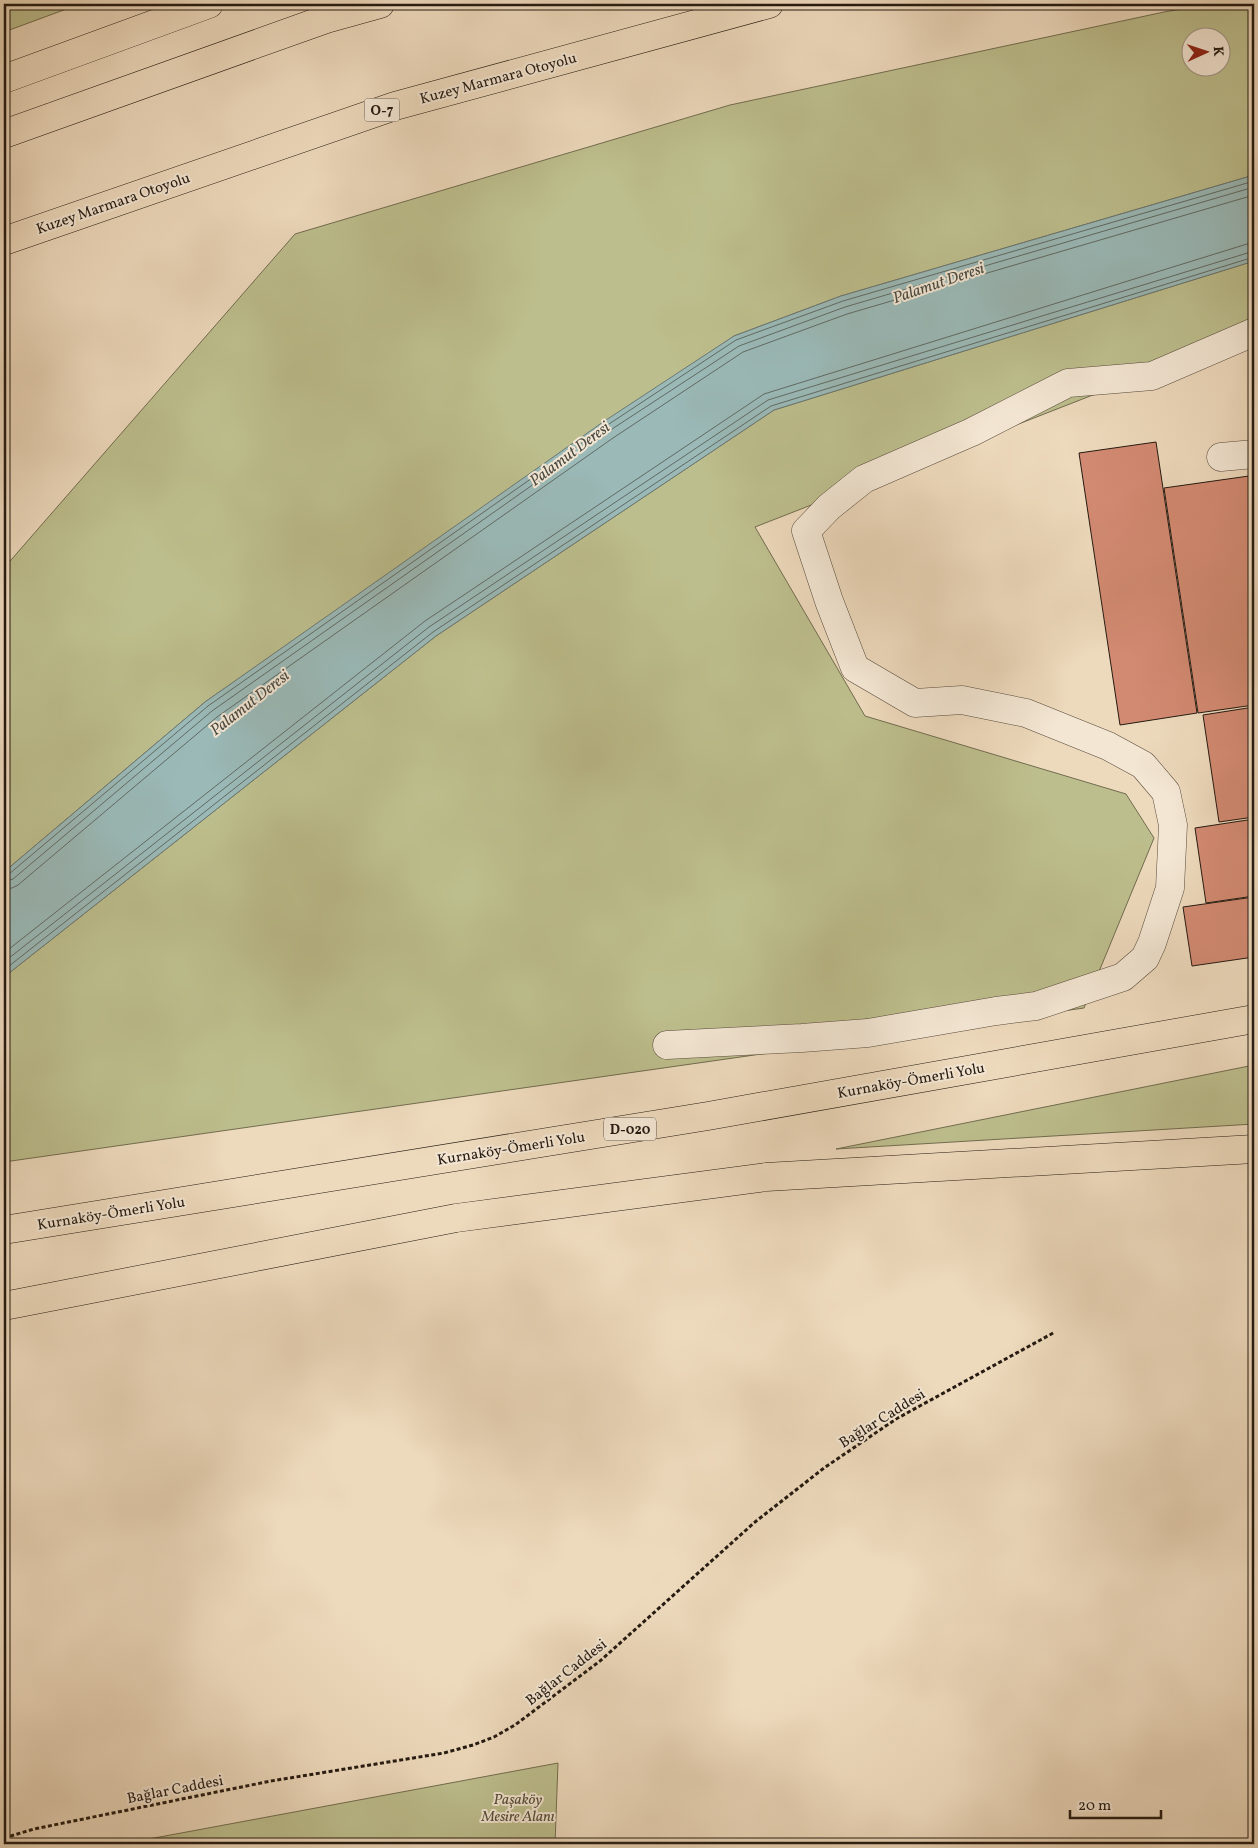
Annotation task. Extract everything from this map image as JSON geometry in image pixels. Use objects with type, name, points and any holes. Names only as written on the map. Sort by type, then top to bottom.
[{"type":"highway","points":[[4,79],[209,4]]},
{"type":"highway","points":[[4,134],[326,19],[380,4]]},
{"type":"highway","name":"Kuzey Marmara Otoyolu","points":[[4,241],[395,106],[768,4]]},
{"type":"highway","name":"Kurnaköy-Ömerli Yolu","points":[[4,1230],[708,1116],[1254,1020]]},
{"type":"highway","points":[[4,1306],[456,1218],[766,1178],[1254,1149]]},
{"type":"lane","points":[[667,1045],[868,1033],[1036,1006],[1123,978],[1146,958],[1170,888],[1173,825],[1166,792],[1143,765],[1108,746],[1026,713],[962,700],[915,703],[854,668],[806,531],[829,507],[864,479],[972,432],[1068,383],[1152,376],[1254,332]]},
{"type":"lane","points":[[1221,457],[1254,454]]},
{"type":"path","name":"Bağlar Caddesi","points":[[4,1838],[34,1830],[271,1782],[444,1753],[473,1745],[494,1736],[515,1725],[600,1661],[755,1522],[824,1468],[896,1419],[1055,1332]]},
{"type":"green space","points":[[4,4],[80,4],[4,32]]},
{"type":"green space","points":[[1211,4],[1254,4],[1254,175],[841,296],[734,336],[205,702],[4,872],[4,568],[295,234],[730,105],[1164,12]]},
{"type":"green space","points":[[1254,261],[1254,332],[755,527],[865,716],[1126,794],[1154,838],[1084,1008],[4,1162],[4,977],[436,636],[774,410]]},
{"type":"green space","points":[[1254,1065],[1254,1124],[836,1149]]},
{"type":"green space","name":"Paşaköy Mesire Alanı","points":[[558,1763],[555,1844],[122,1844]]},
{"type":"water","name":"Palamut Deresi","points":[[1254,175],[1254,261],[774,410],[436,636],[4,977],[4,872],[205,702],[603,422],[734,336],[841,296]]},
{"type":"building","points":[[1156,442],[1197,713],[1120,725],[1079,453]]},
{"type":"building","points":[[1249,476],[1254,508],[1254,705],[1198,713],[1164,488]]},
{"type":"building","points":[[1254,707],[1254,817],[1219,822],[1203,715]]},
{"type":"building","points":[[1254,819],[1254,896],[1206,903],[1195,828]]},
{"type":"building","points":[[1254,897],[1254,957],[1192,966],[1183,907]]}]
